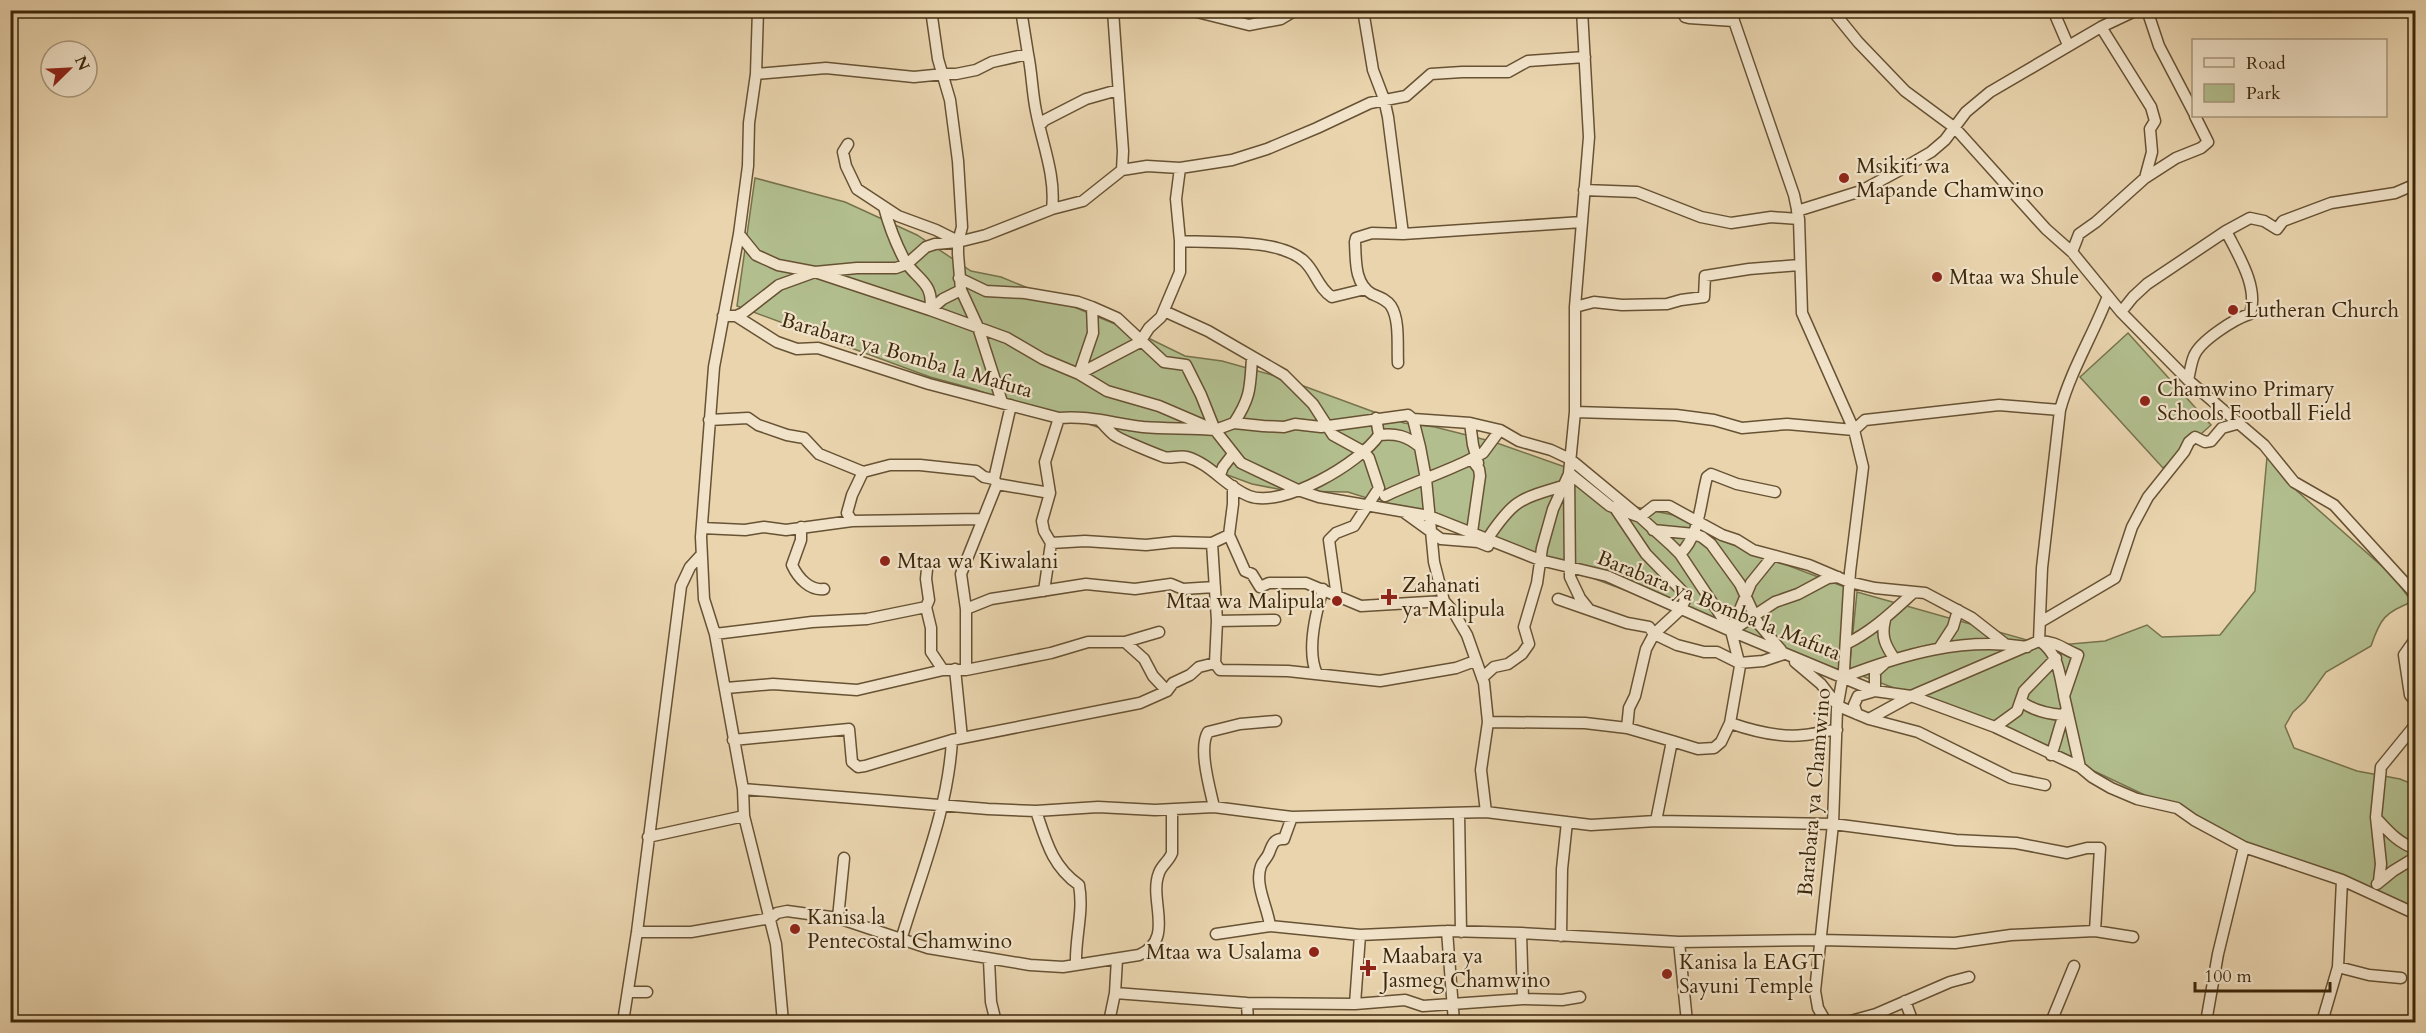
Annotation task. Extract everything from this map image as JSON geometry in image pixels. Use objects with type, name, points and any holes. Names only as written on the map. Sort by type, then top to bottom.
[{"type":"street","points":[[758,10],[756,74],[749,123],[748,166],[739,234],[714,367],[700,556],[704,599],[715,634],[726,688],[743,789],[744,816],[776,944],[783,1023]]},
{"type":"street","points":[[901,940],[938,827],[945,786],[957,739],[955,670],[966,609],[961,574],[978,535],[981,519],[995,482],[1006,404],[978,327],[961,290],[958,242],[962,227],[958,161],[950,100],[938,59],[931,10]]},
{"type":"street","points":[[1021,10],[1036,111],[1054,195],[1052,209]]},
{"type":"street","points":[[1084,10],[1126,10]]},
{"type":"street","points":[[1189,10],[1249,25],[1281,19],[1296,10]]},
{"type":"street","points":[[1363,10],[1373,70],[1384,99],[1395,161],[1403,234]]},
{"type":"street","points":[[1582,10],[1589,137],[1575,307],[1575,412],[1569,473],[1570,578],[1588,608]]},
{"type":"street","points":[[1682,10],[1689,18],[1733,16]]},
{"type":"street","points":[[1832,10],[1858,42],[1905,91],[1955,128],[2046,229],[2072,252],[2121,312],[2188,380],[2264,445],[2294,482],[2334,505],[2415,595]]},
{"type":"street","points":[[2053,10],[2068,45]]},
{"type":"street","points":[[1584,190],[1637,192],[1701,217],[1731,223],[1798,215],[1861,191],[1931,152],[1955,128],[1966,112],[1990,92],[2068,45],[2137,10]]},
{"type":"street","points":[[2146,10],[2159,46],[2192,110]]},
{"type":"street","points":[[1113,11],[1123,151],[1122,170]]},
{"type":"street","name":"Barabara ya Chamwino","points":[[1733,16],[1794,195],[1798,215],[1802,313],[1854,430],[1863,467],[1849,582],[1844,677],[1838,706],[1833,824],[1815,991],[1818,1008],[1826,1023]]},
{"type":"street","points":[[2101,27],[2151,107],[2155,121],[2150,129],[2152,152],[2145,178]]},
{"type":"street","points":[[756,74],[826,68],[914,77],[956,74],[976,70],[992,62],[1028,54]]},
{"type":"street","points":[[723,316],[736,316],[743,313],[779,285],[815,272],[857,268],[884,269],[907,264],[926,247],[986,235],[1052,209],[1083,201],[1122,170],[1147,166],[1180,168],[1232,160],[1267,149],[1370,103],[1406,96],[1431,74],[1508,72],[1528,61],[1585,57]]},
{"type":"street","points":[[1040,125],[1045,120],[1086,99],[1118,90]]},
{"type":"street","points":[[2072,252],[2079,234],[2096,222],[2145,178],[2208,142],[2196,117]]},
{"type":"street","points":[[848,144],[843,152],[846,166],[857,189],[898,216],[936,230],[958,242]]},
{"type":"street","points":[[2152,152],[2167,165]]},
{"type":"street","points":[[1079,374],[1140,342],[1164,311],[1180,272],[1176,199],[1180,168]]},
{"type":"street","points":[[2121,312],[2147,284],[2226,231],[2250,218],[2264,221],[2277,228],[2283,221],[2331,203],[2395,193],[2415,184]]},
{"type":"street","points":[[884,207],[907,264],[924,281],[930,293],[930,310]]},
{"type":"street","points":[[1398,363],[1395,315],[1390,305],[1365,289],[1358,278],[1356,238],[1372,233],[1403,234],[1582,222]]},
{"type":"street","points":[[2188,380],[2194,354],[2218,332],[2235,320],[2250,314],[2253,305],[2250,285],[2242,262],[2226,231]]},
{"type":"street","points":[[739,234],[756,255],[768,262],[815,272],[978,327],[1079,374],[1107,391],[1135,398],[1215,430],[1234,423],[1263,426],[1327,426],[1408,415],[1413,420],[1420,447],[1426,479],[1434,562],[1444,601],[1454,611],[1467,635],[1482,678],[1488,722],[1481,770],[1486,812]]},
{"type":"street","points":[[1180,241],[1276,246],[1304,261],[1320,287],[1332,297],[1365,289]]},
{"type":"street","points":[[1575,307],[1594,302],[1622,305],[1667,304],[1704,297],[1705,276],[1749,269],[1799,265]]},
{"type":"street","points":[[959,278],[986,291],[1025,293],[1078,302],[1117,318],[1140,342],[1164,362],[1186,365],[1215,430]]},
{"type":"street","points":[[930,310],[943,299],[961,290]]},
{"type":"street","points":[[2039,641],[2042,621],[2042,568],[2060,410],[2067,384],[2096,328],[2108,296]]},
{"type":"street","points":[[1079,374],[1093,333],[1092,307]]},
{"type":"street","points":[[1164,311],[1208,331],[1284,375],[1302,391],[1333,435],[1364,452],[1375,471],[1382,492],[1401,510],[1431,532],[1442,539],[1478,542],[1500,550],[1518,550]]},
{"type":"street","name":"Barabara ya Bomba la Mafuta","points":[[736,316],[777,342],[797,349],[818,348],[929,384],[1059,418],[1078,416],[1101,422],[1146,427],[1215,430],[1241,463],[1298,490],[1319,497],[1429,516],[1540,560],[1607,576],[1749,639],[1875,691],[1911,696],[1995,727],[2080,767],[2092,777],[2137,799],[2177,808],[2194,820],[2244,847],[2342,880],[2415,914]]},
{"type":"street","points":[[1234,423],[1246,405],[1252,358]]},
{"type":"street","points":[[1575,412],[1667,414],[1714,420],[1742,428],[1786,424],[1854,430],[1865,420],[1998,405],[2060,410]]},
{"type":"street","points":[[1178,414],[1181,423],[1178,428]]},
{"type":"street","points":[[710,420],[748,418],[758,425],[804,438],[819,454],[863,472],[890,465],[920,465],[976,471],[995,482],[1050,493]]},
{"type":"street","points":[[1044,591],[1051,543],[1044,531],[1042,521],[1050,493],[1046,462],[1059,418]]},
{"type":"street","points":[[1101,422],[1115,436],[1166,457],[1188,457],[1220,475],[1246,495],[1258,499],[1284,497],[1352,462],[1372,446],[1379,435],[1376,418]]},
{"type":"street","points":[[1413,420],[1470,423],[1500,430],[1519,441],[1551,450],[1570,459],[1640,517],[1680,554],[1731,631],[1739,663],[1730,723],[1721,742],[1714,748],[1698,748],[1627,728],[1585,723],[1488,722]]},
{"type":"street","points":[[1470,423],[1472,459]]},
{"type":"street","points":[[2042,621],[2115,578],[2132,527],[2148,497],[2194,437],[2205,442],[2211,441],[2222,428],[2240,423]]},
{"type":"street","points":[[1337,597],[1329,540],[1336,533],[1354,526],[1368,505],[1382,492],[1426,479],[1472,459],[1483,453],[1500,430]]},
{"type":"street","points":[[1379,435],[1399,435],[1420,447]]},
{"type":"street","points":[[1220,475],[1233,454]]},
{"type":"street","points":[[1472,459],[1479,469],[1475,523],[1472,532]]},
{"type":"street","points":[[852,521],[847,513],[852,495],[863,472]]},
{"type":"street","points":[[1482,678],[1494,667],[1508,664],[1522,654],[1529,644],[1524,627],[1537,583],[1540,560],[1553,509],[1569,473]]},
{"type":"street","points":[[1569,473],[1615,508],[1640,517]]},
{"type":"street","points":[[1680,554],[1688,546],[1694,534],[1707,477],[1711,474],[1737,484],[1775,492]]},
{"type":"street","points":[[1233,486],[1229,535],[1245,571],[1252,574],[1260,587],[1269,583],[1306,583],[1361,606],[1444,601]]},
{"type":"street","points":[[1488,538],[1503,517],[1519,501],[1531,495],[1563,486]]},
{"type":"street","points":[[1640,517],[1654,506],[1669,506],[1722,535],[1772,557],[1809,565],[1849,582],[1875,588],[1925,593],[1989,629],[2004,643]]},
{"type":"street","points":[[1615,508],[1646,554],[1682,591],[1685,600],[1681,609],[1654,634],[1646,649],[1635,696],[1629,708],[1627,728]]},
{"type":"street","points":[[702,528],[745,530],[764,527],[786,530],[852,521],[981,519]]},
{"type":"street","points":[[801,527],[801,540],[792,566],[807,584],[816,590],[824,589]]},
{"type":"street","points":[[1653,530],[1694,534],[1711,544],[1746,595],[1754,615],[1769,638],[1784,654],[1821,684],[1838,706],[1869,719],[1918,732],[2011,778],[2044,785]]},
{"type":"street","points":[[1051,543],[1085,541],[1146,545],[1174,542],[1212,543],[1229,535]]},
{"type":"street","points":[[1212,543],[1217,621],[1215,663],[1220,670],[1317,674],[1380,681],[1456,668],[1475,661]]},
{"type":"street","points":[[623,1023],[637,932],[681,586],[690,567],[700,556]]},
{"type":"street","points":[[1731,631],[1751,583],[1772,557]]},
{"type":"street","points":[[927,568],[929,600],[926,607],[931,628],[931,652],[955,670]]},
{"type":"street","points":[[1731,631],[1775,602],[1798,594],[1828,578],[1838,578]]},
{"type":"street","points":[[966,609],[991,599],[1086,584],[1135,589],[1171,584],[1183,589],[1215,587]]},
{"type":"street","points":[[1317,674],[1313,666],[1314,615],[1323,589]]},
{"type":"street","points":[[1846,644],[1861,637],[1884,620],[1914,592]]},
{"type":"street","points":[[1558,598],[1627,623],[1649,627],[1654,634],[1677,645],[1704,652],[1717,652],[1749,639]]},
{"type":"street","points":[[715,634],[812,622],[867,620],[926,607]]},
{"type":"street","points":[[1940,647],[1953,627],[1958,610]]},
{"type":"street","points":[[1217,621],[1275,620]]},
{"type":"street","points":[[1884,620],[1882,632],[1891,659]]},
{"type":"street","points":[[726,688],[773,684],[857,690],[1051,653],[1088,642],[1125,642],[1159,632]]},
{"type":"street","points":[[2415,638],[2404,655],[2410,695],[2415,702]]},
{"type":"street","points":[[2039,641],[2051,649],[2056,658],[2065,712],[2080,767]]},
{"type":"street","points":[[1869,719],[1911,696],[2039,641],[2054,642],[2078,655],[2064,696]]},
{"type":"street","points":[[1125,642],[1144,659],[1153,676],[1167,691]]},
{"type":"street","points":[[1987,643],[1993,649],[1994,654],[1990,662]]},
{"type":"street","points":[[1844,677],[1891,659],[1940,647],[2004,643],[2027,647]]},
{"type":"street","points":[[1717,652],[1739,663],[1763,661],[1784,654]]},
{"type":"street","points":[[1995,727],[2017,711],[2024,691],[2056,658]]},
{"type":"street","points":[[1857,714],[1854,705],[1858,696],[1875,691],[1875,672],[1891,659]]},
{"type":"street","points":[[733,740],[849,729],[852,762],[858,767],[957,739],[1140,702],[1167,691],[1173,682],[1190,675],[1199,667],[1215,663]]},
{"type":"street","points":[[2021,701],[2029,708],[2065,712]]},
{"type":"street","points":[[2051,755],[2065,712]]},
{"type":"street","points":[[1214,807],[1206,773],[1205,738],[1208,732],[1231,726],[1276,721]]},
{"type":"street","points":[[1730,723],[1772,734],[1805,735],[1817,731],[1837,730]]},
{"type":"street","points":[[2379,881],[2381,864],[2376,818],[2381,767],[2415,724]]},
{"type":"street","points":[[1656,821],[1672,741]]},
{"type":"street","points":[[743,789],[1036,811],[1098,807],[1172,810],[1214,807],[1292,817],[1486,812],[1592,825],[1656,821],[1833,824],[1956,840],[2016,843],[2067,853],[2087,848],[2100,848],[2095,931]]},
{"type":"street","points":[[637,932],[691,932],[771,918],[777,913],[787,911],[838,918],[928,948],[989,960],[1063,967],[1139,956],[1154,944],[1160,921],[1156,894],[1159,872],[1170,860],[1172,854],[1172,810]]},
{"type":"street","points":[[1036,811],[1046,842],[1059,868],[1079,885],[1082,914],[1076,964]]},
{"type":"street","points":[[1459,813],[1461,932]]},
{"type":"street","points":[[648,837],[744,816]]},
{"type":"street","points":[[1270,926],[1261,890],[1261,866],[1273,843],[1279,838],[1284,838],[1292,817]]},
{"type":"street","points":[[2371,892],[2379,881],[2415,854],[2390,834],[2376,818]]},
{"type":"street","points":[[1561,936],[1562,869],[1567,822]]},
{"type":"street","points":[[2206,1023],[2218,954],[2244,847]]},
{"type":"street","points":[[838,918],[844,858]]},
{"type":"street","points":[[2322,1023],[2338,967],[2342,880]]},
{"type":"street","points":[[1215,934],[1270,926],[1360,935],[1447,931],[1679,942],[1820,940],[1955,943],[2011,934],[2095,931],[2133,937]]},
{"type":"street","points":[[1447,931],[1454,1023]]},
{"type":"street","points":[[1521,933],[1523,999]]},
{"type":"street","points":[[1355,1004],[1360,935]]},
{"type":"street","points":[[1679,942],[1687,1023]]},
{"type":"street","points":[[1109,1023],[1115,993],[1117,959]]},
{"type":"street","points":[[989,960],[991,1002],[996,1023]]},
{"type":"street","points":[[2051,1023],[2074,966]]},
{"type":"street","points":[[2338,967],[2369,975],[2401,978]]},
{"type":"street","points":[[1847,1023],[1905,1002],[1950,981],[1969,977]]},
{"type":"street","points":[[629,992],[647,992]]},
{"type":"street","points":[[1115,993],[1247,1003],[1355,1004],[1405,1000],[1423,1006],[1453,1002],[1562,1000],[1580,997]]},
{"type":"street","points":[[1905,1002],[1913,1023]]},
{"type":"street","points":[[1247,1003],[1248,1023]]},
{"type":"green space","points":[[755,178],[845,202],[917,235],[971,271],[1001,277],[1142,335],[1185,356],[1222,361],[1279,377],[1404,423],[1435,427],[1494,442],[1565,467],[1613,502],[1673,515],[1723,541],[1850,589],[1842,671],[1437,520],[1348,492],[1288,491],[1252,484],[1070,417],[1018,405],[974,389],[930,377],[737,306]]},
{"type":"green space","name":"Chamwino Primary Schools Football Field","points":[[2128,333],[2211,425],[2163,468],[2080,377]]},
{"type":"green space","points":[[2267,457],[2297,491],[2393,576],[2412,602],[2395,609],[2385,618],[2377,629],[2371,646],[2326,672],[2305,701],[2293,712],[2285,726],[2294,748],[2357,771],[2400,779],[2415,785],[2415,913],[2244,842],[2075,762],[1979,720],[1849,671],[1857,592],[2048,646],[2105,641],[2147,625],[2162,637],[2220,635],[2255,591]]},
{"type":"place","name":"Msikiti wa Mapande Chamwino","points":[[1844,178]]},
{"type":"place","name":"Mtaa wa Shule","points":[[1937,277]]},
{"type":"place","name":"Lutheran Church","points":[[2233,310]]},
{"type":"place","name":"Chamwino Primary Schools Football Field","points":[[2145,401]]},
{"type":"place","name":"Mtaa wa Kiwalani","points":[[885,561]]},
{"type":"place","name":"Zahanati ya Malipula","points":[[1389,597]]},
{"type":"place","name":"Mtaa wa Malipula","points":[[1337,601]]},
{"type":"place","name":"Kanisa la Pentecostal Chamwino","points":[[795,929]]},
{"type":"place","name":"Mtaa wa Usalama","points":[[1314,952]]},
{"type":"place","name":"Maabara ya Jasmeg Chamwino","points":[[1368,968]]},
{"type":"place","name":"Kanisa la EAGT Sayuni Temple","points":[[1667,974]]}]
